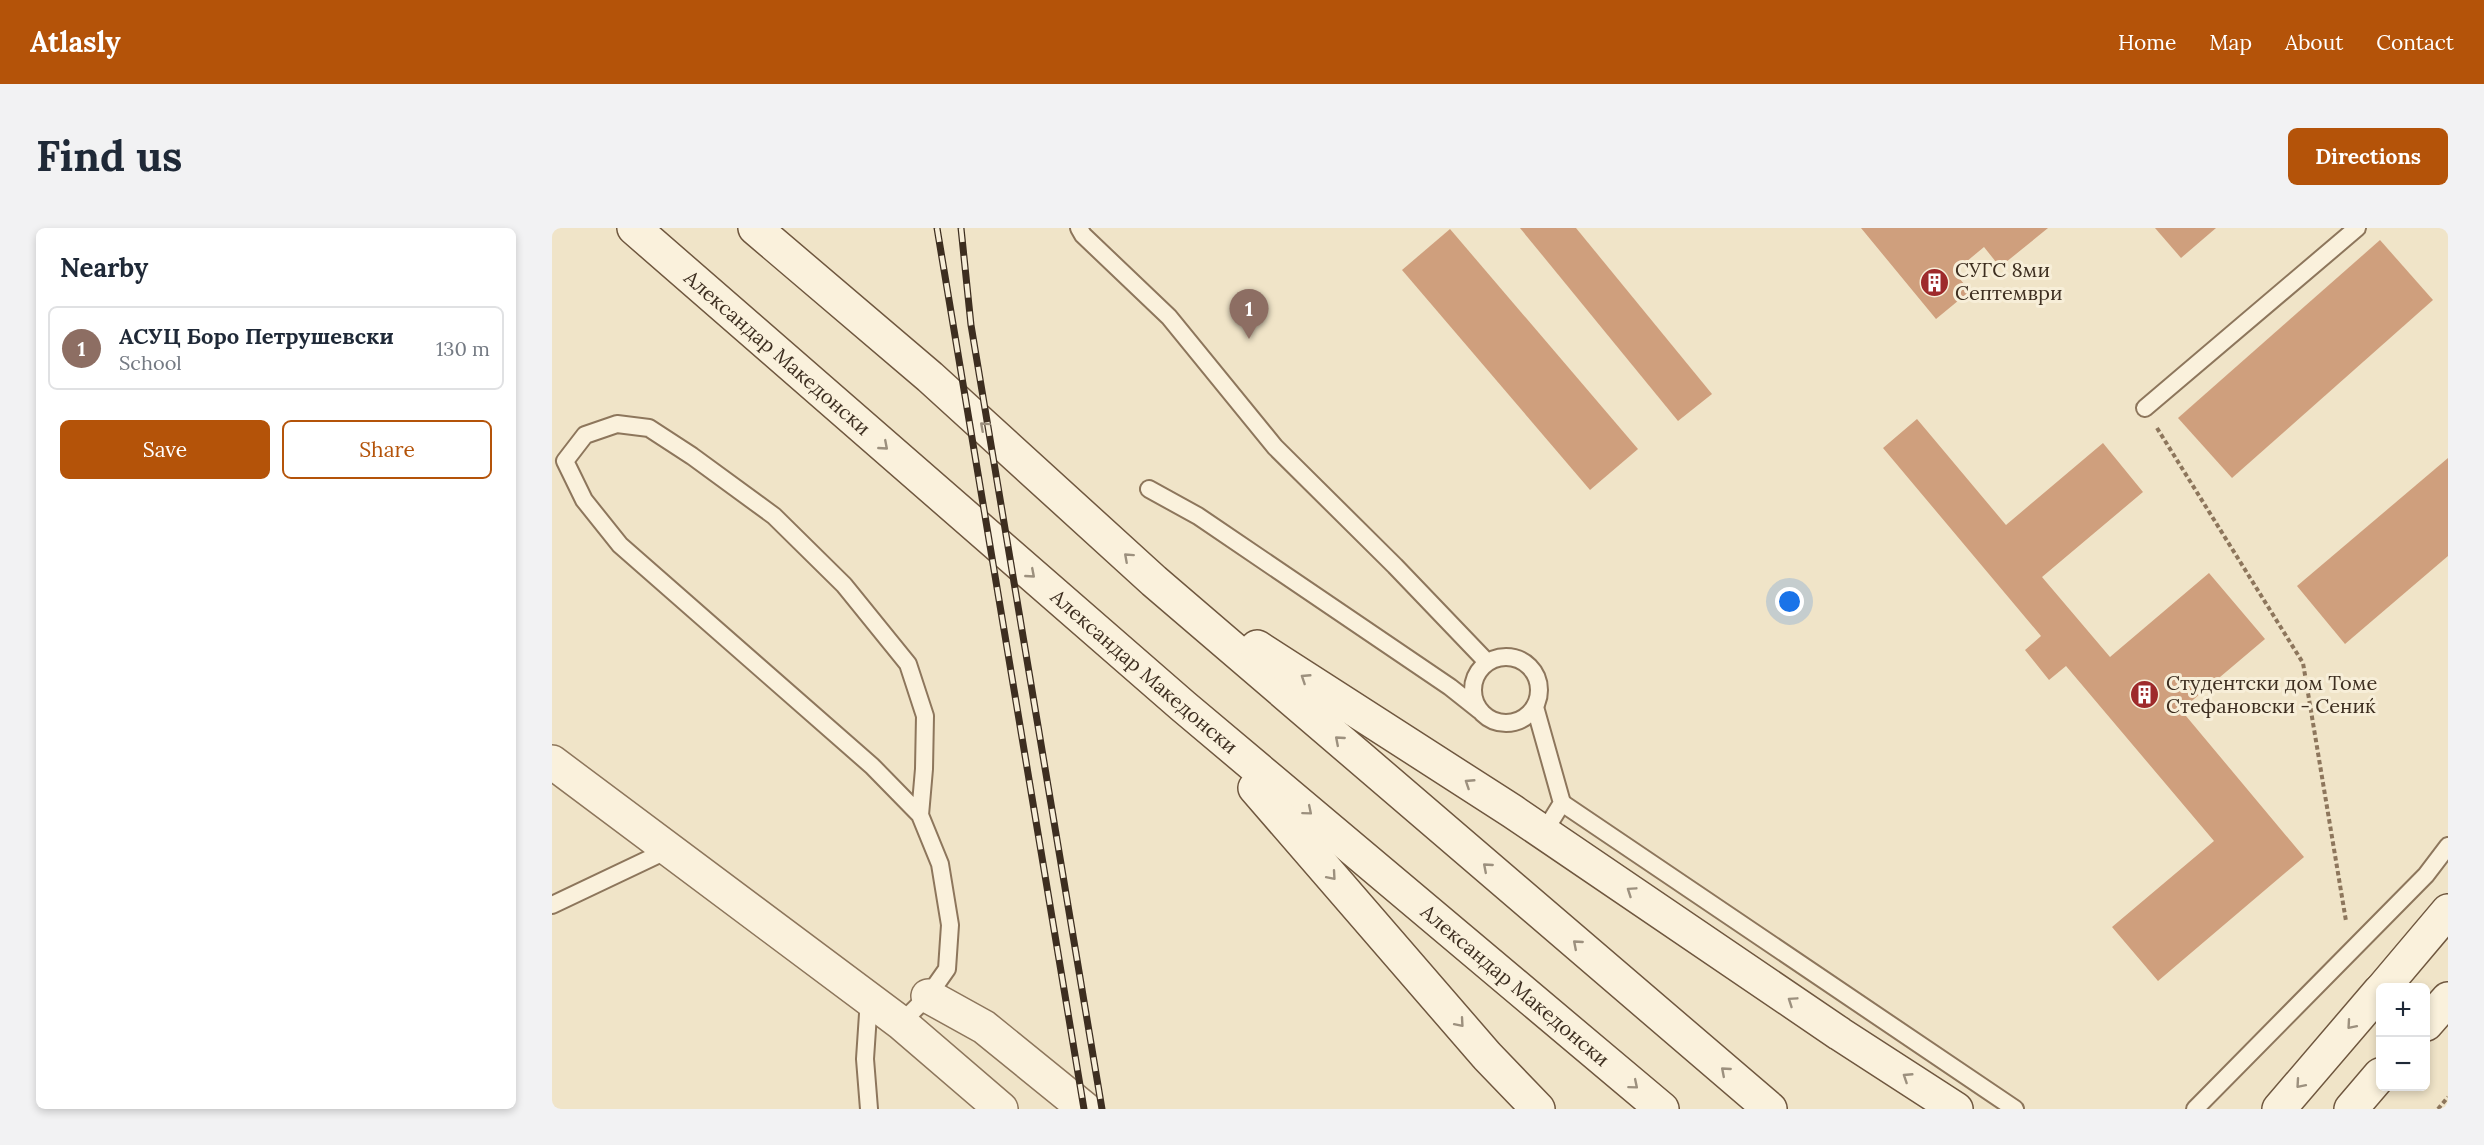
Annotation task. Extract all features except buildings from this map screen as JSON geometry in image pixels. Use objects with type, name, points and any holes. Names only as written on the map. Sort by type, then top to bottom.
[{"type":"street","name":"Александар Македонски","points":[[634,228],[1183,706],[1662,1109]]},
{"type":"street","points":[[755,228],[930,377],[1154,581],[1770,1109]]},
{"type":"street","points":[[1154,581],[1544,832],[1840,1034],[1956,1109]]},
{"type":"street","points":[[1183,706],[1488,1056],[1538,1109]]},
{"type":"street","points":[[552,762],[870,999],[1002,1109]]},
{"type":"street","points":[[2387,983],[2448,911]]},
{"type":"street","points":[[928,996],[984,1027],[1085,1109]]},
{"type":"street","points":[[2279,1109],[2376,996]]},
{"type":"street","points":[[2430,1019],[2448,999]]},
{"type":"lane","points":[[1079,228],[1083,235],[1169,317],[1275,447],[1395,566],[1487,662]]},
{"type":"lane","points":[[2145,408],[2357,228]]},
{"type":"lane","points":[[901,1023],[928,996],[947,969],[950,925],[940,864],[920,815],[872,766],[620,545],[584,500],[566,461],[585,435],[617,423],[649,428],[692,456],[774,516],[844,585],[908,664],[925,716],[920,815]]},
{"type":"lane","points":[[1149,489],[1198,516],[1450,687],[1479,710],[1493,720],[1511,723],[1526,717],[1535,707],[1539,696],[1539,685],[1531,668],[1511,656],[1487,662],[1475,676],[1472,688],[1473,699],[1479,710]]},
{"type":"lane","points":[[1535,707],[1562,803],[2015,1109]]},
{"type":"lane","points":[[1544,832],[1562,803]]},
{"type":"lane","points":[[2195,1109],[2426,874],[2448,846]]},
{"type":"lane","points":[[552,905],[670,849]]},
{"type":"lane","points":[[868,1109],[865,1059],[870,999]]},
{"type":"path","points":[[2145,408],[2303,663],[2352,949]]},
{"type":"path","points":[[2438,1109],[2448,1097]]},
{"type":"railway","points":[[937,228],[1084,1109]]},
{"type":"railway","points":[[961,228],[971,325],[1102,1109]]},
{"type":"place","name":"СУГС 8ми Септември","points":[[1934,282]]},
{"type":"place","name":"АСУЦ Боро Петрушевски","points":[[1249,339]]},
{"type":"place","name":"Студентски дом Томе Стефановски - Сениќ","points":[[2145,695]]}]
